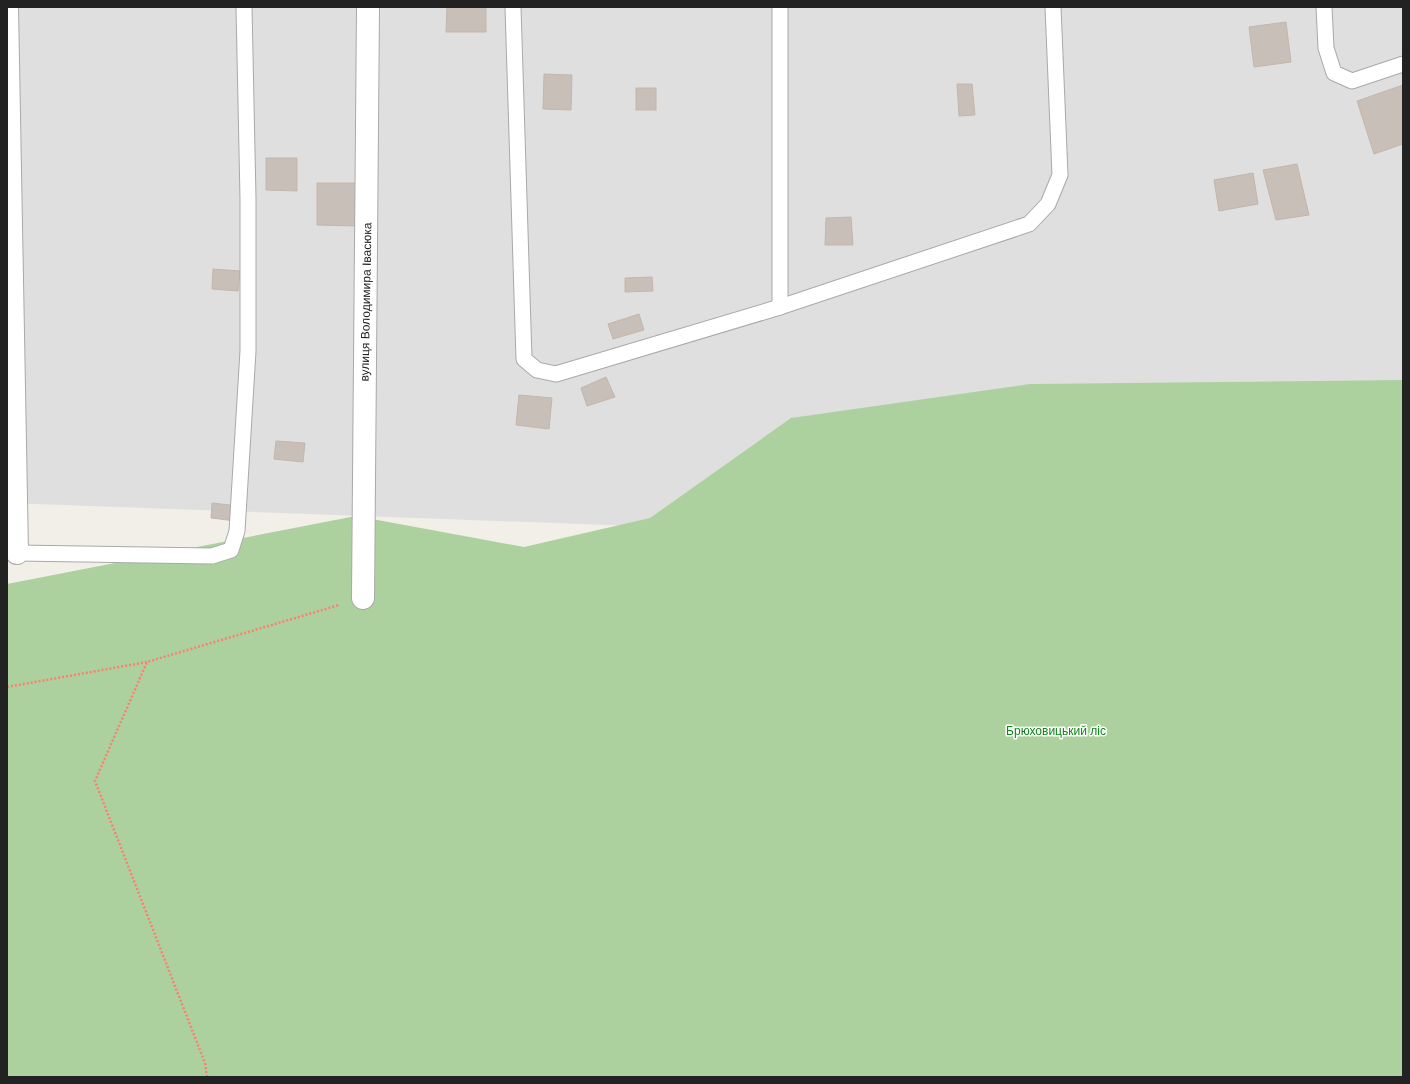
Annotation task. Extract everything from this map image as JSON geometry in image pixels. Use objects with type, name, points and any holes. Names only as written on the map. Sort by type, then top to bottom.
[{"type":"street","points":[[7,7],[17,553]]},
{"type":"street","name":"вулиця Володимира Івасюка","points":[[363,598],[368,7]]},
{"type":"lane","points":[[17,553],[212,556],[231,550],[237,531],[248,351],[248,199],[244,7]]},
{"type":"lane","points":[[513,7],[524,359],[537,370],[556,374],[780,307],[1029,224],[1048,204],[1060,175],[1053,7]]},
{"type":"lane","points":[[780,7],[780,307]]},
{"type":"lane","points":[[1324,7],[1326,48],[1334,73],[1352,81],[1403,64]]},
{"type":"path","points":[[7,687],[147,662],[363,598]]},
{"type":"path","points":[[147,662],[95,781],[205,1063],[207,1077]]},
{"type":"shaded area","points":[[7,7],[1403,7],[1403,554],[7,503]]},
{"type":"green space","name":"Брюховицький ліс","points":[[1403,380],[1403,1077],[7,1077],[7,584],[356,516],[524,547],[650,518],[791,418],[1030,384]]},
{"type":"building","points":[[447,7],[486,7],[486,32],[446,32]]},
{"type":"building","points":[[1286,22],[1291,62],[1254,67],[1249,27]]},
{"type":"building","points":[[544,74],[572,75],[571,110],[543,109]]},
{"type":"building","points":[[957,84],[972,84],[975,115],[959,116]]},
{"type":"building","points":[[1403,85],[1403,144],[1374,154],[1357,101]]},
{"type":"building","points":[[636,88],[656,88],[656,110],[636,110]]},
{"type":"building","points":[[266,158],[297,158],[297,191],[266,190]]},
{"type":"building","points":[[1297,164],[1309,215],[1276,220],[1263,170]]},
{"type":"building","points":[[1253,173],[1258,204],[1219,211],[1214,180]]},
{"type":"building","points":[[317,183],[356,183],[355,226],[317,225]]},
{"type":"building","points":[[851,217],[853,245],[825,245],[826,218]]},
{"type":"building","points":[[213,269],[240,271],[238,291],[212,289]]},
{"type":"building","points":[[652,277],[653,291],[625,292],[625,278]]},
{"type":"building","points":[[639,314],[644,330],[613,339],[608,324]]},
{"type":"building","points":[[606,377],[615,397],[587,406],[581,388]]},
{"type":"building","points":[[519,395],[552,398],[549,429],[516,425]]},
{"type":"building","points":[[276,441],[305,443],[303,462],[274,459]]},
{"type":"building","points":[[212,503],[239,506],[236,521],[211,518]]}]
